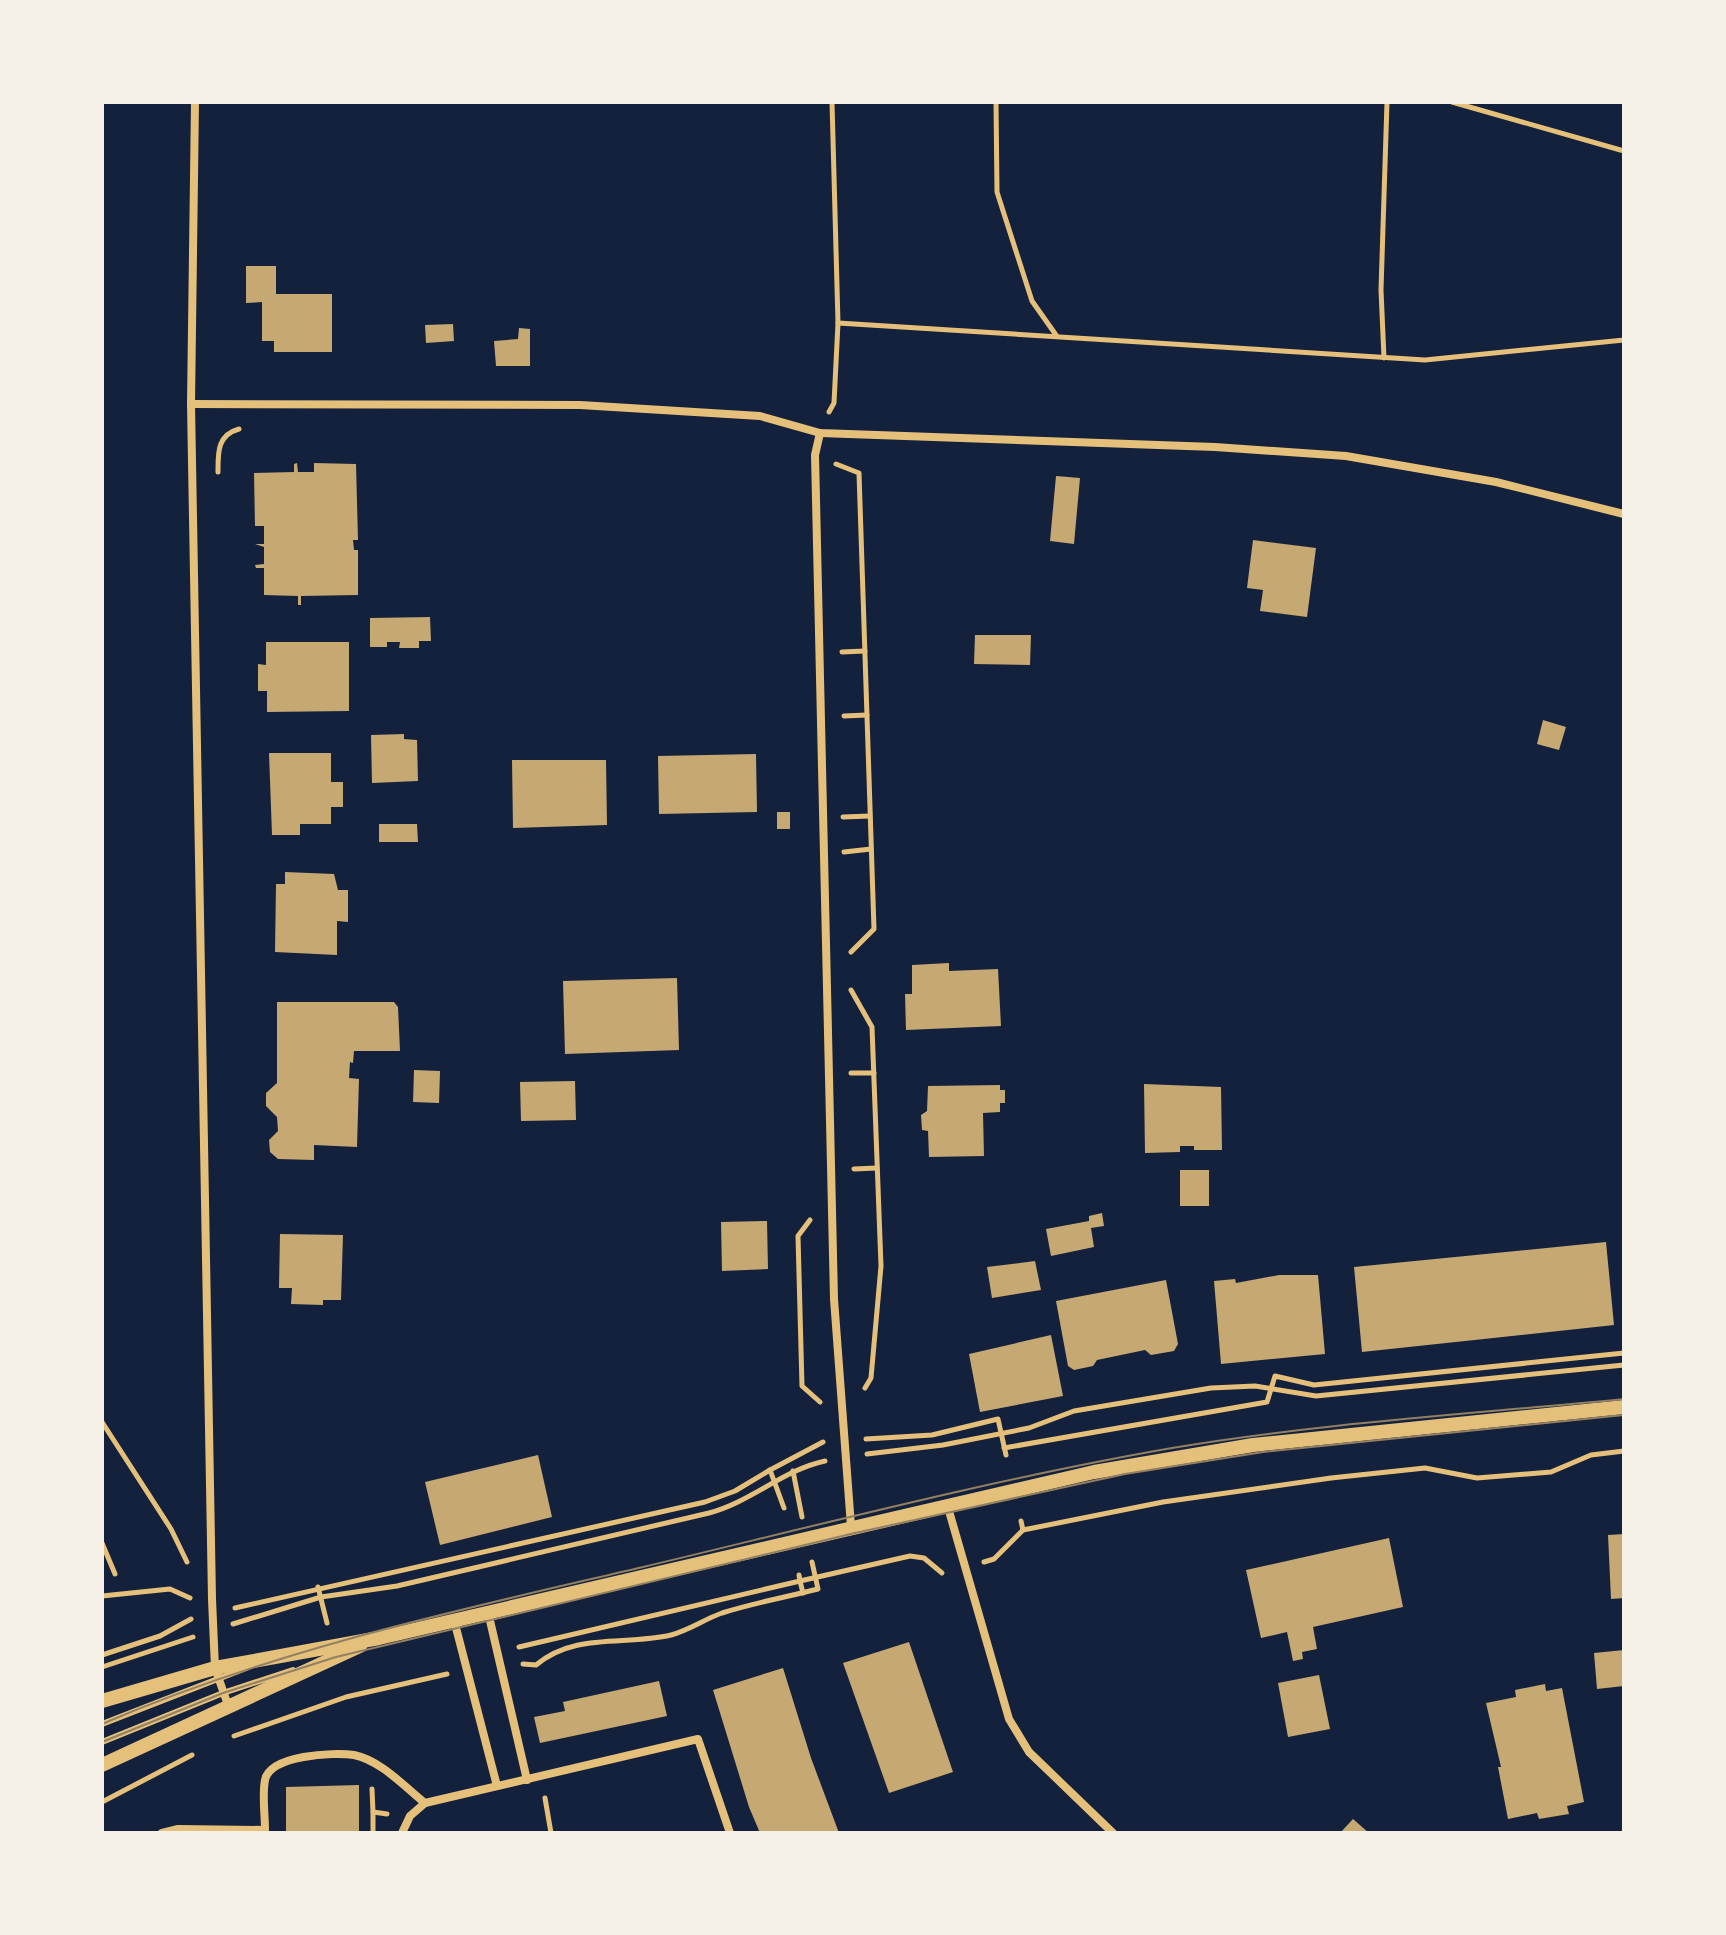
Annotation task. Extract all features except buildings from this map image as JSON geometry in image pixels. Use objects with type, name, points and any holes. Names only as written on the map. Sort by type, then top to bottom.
[{"type":"street","points":[[195,102],[191,404],[212,1611],[217,1673],[225,1699]]},
{"type":"street","points":[[191,404],[580,405],[760,416],[820,433],[1215,447],[1346,456],[1496,482],[1624,514]]},
{"type":"street","points":[[820,433],[815,455],[834,1299],[851,1526]]},
{"type":"street","points":[[102,1701],[299,1651],[379,1638],[1094,1472],[1253,1445],[1624,1407]]},
{"type":"street","points":[[947,1504],[1009,1719],[1029,1752],[1113,1833]]},
{"type":"street","points":[[488,1612],[527,1780]]},
{"type":"street","points":[[454,1620],[497,1786]]},
{"type":"street","points":[[102,1765],[225,1699],[333,1659],[379,1638]]},
{"type":"street","points":[[402,1833],[410,1816],[425,1803],[698,1739],[730,1833]]},
{"type":"street","points":[[162,1833],[178,1829],[265,1830],[265,1779],[273,1766],[289,1759],[354,1755],[381,1769],[425,1803]]},
{"type":"lane","points":[[102,1724],[217,1673]]},
{"type":"lane","points":[[102,1742],[225,1699]]},
{"type":"path","points":[[820,433],[834,403],[838,323],[832,102]]},
{"type":"path","points":[[996,102],[997,192],[1032,301],[1056,335]]},
{"type":"path","points":[[1384,358],[1381,290],[1387,102]]},
{"type":"path","points":[[1452,102],[1624,151]]},
{"type":"path","points":[[838,323],[1425,360],[1624,340]]},
{"type":"path","points":[[1004,1448],[1267,1402],[1275,1376],[1314,1385],[1624,1353]]},
{"type":"path","points":[[858,1455],[943,1445],[1029,1428],[1074,1411],[1211,1388],[1255,1386],[1316,1396],[1624,1365]]},
{"type":"path","points":[[102,1422],[171,1529],[189,1567]]},
{"type":"path","points":[[102,1655],[160,1636],[212,1611],[253,1606],[331,1584],[414,1570],[705,1502],[735,1491],[827,1439]]},
{"type":"path","points":[[979,1563],[994,1559],[1023,1530],[1163,1502],[1425,1468],[1477,1478],[1551,1472],[1591,1455],[1624,1451]]},
{"type":"path","points":[[102,1667],[321,1597],[397,1586],[709,1513],[739,1502],[793,1471],[830,1461]]},
{"type":"path","points":[[770,1470],[784,1508]]},
{"type":"path","points":[[793,1471],[800,1504]]},
{"type":"path","points":[[1021,1521],[1023,1530]]},
{"type":"path","points":[[102,1543],[115,1574]]},
{"type":"path","points":[[498,1657],[814,1574],[910,1556],[924,1558],[943,1573],[949,1572]]},
{"type":"path","points":[[498,1657],[536,1665],[550,1652],[597,1640],[641,1642],[677,1633],[721,1613],[818,1589],[814,1574]]},
{"type":"path","points":[[799,1578],[803,1593]]},
{"type":"path","points":[[102,1596],[170,1589],[186,1593],[194,1603],[196,1617]]},
{"type":"path","points":[[225,1740],[279,1718],[346,1697],[466,1670]]},
{"type":"path","points":[[102,1802],[199,1752]]},
{"type":"path","points":[[542,1776],[551,1833]]},
{"type":"path","points":[[367,1780],[372,1785],[373,1812]]},
{"type":"tram line","points":[[102,1724],[234,1674],[369,1634],[973,1488],[1105,1460],[1228,1439],[1624,1399]]},
{"type":"tram line","points":[[102,1742],[223,1693],[336,1657],[855,1533],[1125,1474],[1263,1452],[1624,1415]]}]
